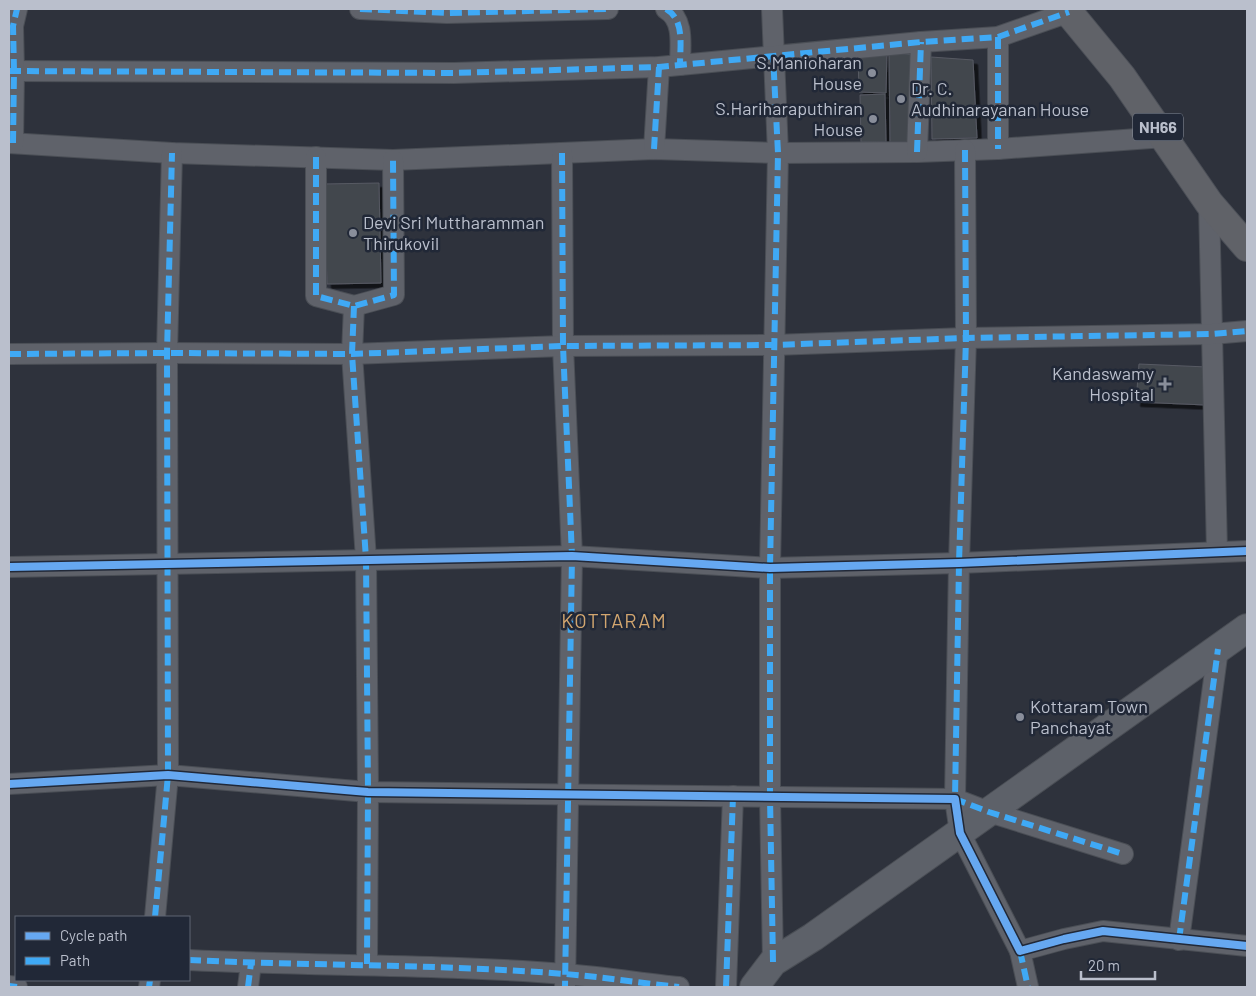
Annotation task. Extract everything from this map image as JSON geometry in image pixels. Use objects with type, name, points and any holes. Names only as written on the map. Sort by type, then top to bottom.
[{"type":"highway","name":"NH66","points":[[1067,11],[1122,77],[1209,203],[1247,247]]},
{"type":"main road","points":[[754,987],[773,962],[813,937],[1247,628]]},
{"type":"street","points":[[17,9],[13,26],[11,143],[172,153],[393,160],[654,149],[778,153],[917,152],[998,149],[1164,137]]},
{"type":"street","points":[[360,9],[446,13],[608,9]]},
{"type":"street","points":[[666,9],[676,17],[679,29],[680,65]]},
{"type":"street","points":[[772,9],[778,153],[770,568],[770,797],[773,962]]},
{"type":"street","points":[[11,71],[454,73],[659,67],[773,55],[998,37],[1067,11]]},
{"type":"street","points":[[998,37],[998,149]]},
{"type":"street","points":[[917,152],[921,42]]},
{"type":"street","points":[[654,149],[659,67]]},
{"type":"street","points":[[965,150],[966,338],[959,563],[955,799],[960,833],[1020,951],[1028,987]]},
{"type":"street","points":[[155,916],[168,775],[167,353],[172,153]]},
{"type":"street","points":[[562,153],[563,346],[572,556],[565,981]]},
{"type":"street","points":[[316,157],[316,296],[354,306],[394,295],[393,160]]},
{"type":"street","points":[[1209,203],[1217,552]]},
{"type":"street","points":[[354,306],[352,354],[366,559],[367,964]]},
{"type":"street","points":[[9,354],[352,354],[563,346],[774,345],[966,338],[1212,334],[1247,331]]},
{"type":"street","points":[[9,567],[572,556],[770,568],[959,563],[1247,551]]},
{"type":"street","points":[[1179,940],[1218,649]]},
{"type":"street","points":[[9,784],[168,775],[368,792],[955,799],[989,812],[1122,854]]},
{"type":"street","points":[[726,987],[733,796]]},
{"type":"street","points":[[1020,951],[1103,931],[1247,946]]},
{"type":"street","points":[[190,960],[251,963],[367,964],[565,981],[679,987]]},
{"type":"street","points":[[248,987],[251,963]]},
{"type":"street","points":[[9,986],[17,987]]},
{"type":"building","name":"S.Manioharan House","points":[[887,52],[886,93],[859,92],[858,54]]},
{"type":"building","name":"Dr. C. Audhinarayanan House","points":[[889,53],[913,55],[914,143],[890,143]]},
{"type":"building","points":[[931,57],[973,60],[977,138],[932,139]]},
{"type":"building","name":"S.Hariharaputhiran House","points":[[885,94],[886,142],[861,142],[860,95]]},
{"type":"building","name":"Devi Sri Muttharamman Thirukovil","points":[[379,183],[381,283],[327,284],[324,184]]},
{"type":"building","points":[[1139,364],[1207,367],[1206,405],[1136,402]]},
{"type":"marked path","points":[[13,143],[13,26],[17,9]]},
{"type":"marked path","points":[[360,9],[447,13],[608,9]]},
{"type":"marked path","points":[[666,9],[672,14],[679,27],[681,42],[680,65]]},
{"type":"marked path","points":[[9,71],[454,73],[659,67],[921,42],[998,37],[1069,12]]},
{"type":"marked path","points":[[998,37],[998,149]]},
{"type":"marked path","points":[[917,152],[921,42]]},
{"type":"marked path","points":[[773,55],[778,153],[770,568],[770,797],[773,962]]},
{"type":"marked path","points":[[654,149],[659,67]]},
{"type":"marked path","points":[[965,150],[966,338],[959,563],[955,799],[989,812],[1123,854]]},
{"type":"marked path","points":[[155,916],[168,775],[167,353],[172,153]]},
{"type":"marked path","points":[[562,153],[563,346],[572,556],[565,987]]},
{"type":"marked path","points":[[316,157],[316,296],[354,306],[394,295],[393,160]]},
{"type":"marked path","points":[[354,306],[352,354],[366,559],[367,964]]},
{"type":"marked path","points":[[9,354],[352,354],[563,346],[774,345],[966,338],[1212,334],[1247,331]]},
{"type":"marked path","points":[[1179,940],[1218,649]]},
{"type":"marked path","points":[[726,987],[733,796]]},
{"type":"marked path","points":[[1020,951],[1028,987]]},
{"type":"marked path","points":[[190,960],[518,971],[579,975],[679,987]]},
{"type":"marked path","points":[[248,987],[251,963]]},
{"type":"marked path","points":[[149,987],[150,981]]},
{"type":"marked path","points":[[9,986],[17,987]]},
{"type":"cycle path","points":[[9,567],[572,556],[770,568],[959,563],[1247,551]]},
{"type":"cycle path","points":[[9,784],[168,775],[368,792],[955,799],[960,833],[1020,951],[1103,931],[1247,946]]},
{"type":"place","name":"S.Manioharan House","points":[[872,73]]},
{"type":"place","name":"Dr. C. Audhinarayanan House","points":[[901,99]]},
{"type":"place","name":"S.Hariharaputhiran House","points":[[873,119]]},
{"type":"place","name":"Devi Sri Muttharamman Thirukovil","points":[[353,233]]},
{"type":"place","name":"Kandaswamy Hospital","points":[[1165,384]]},
{"type":"place","name":"Kottaram Town Panchayat","points":[[1020,717]]},
{"type":"district","name":"KOTTARAM","points":[[614,621]]}]
